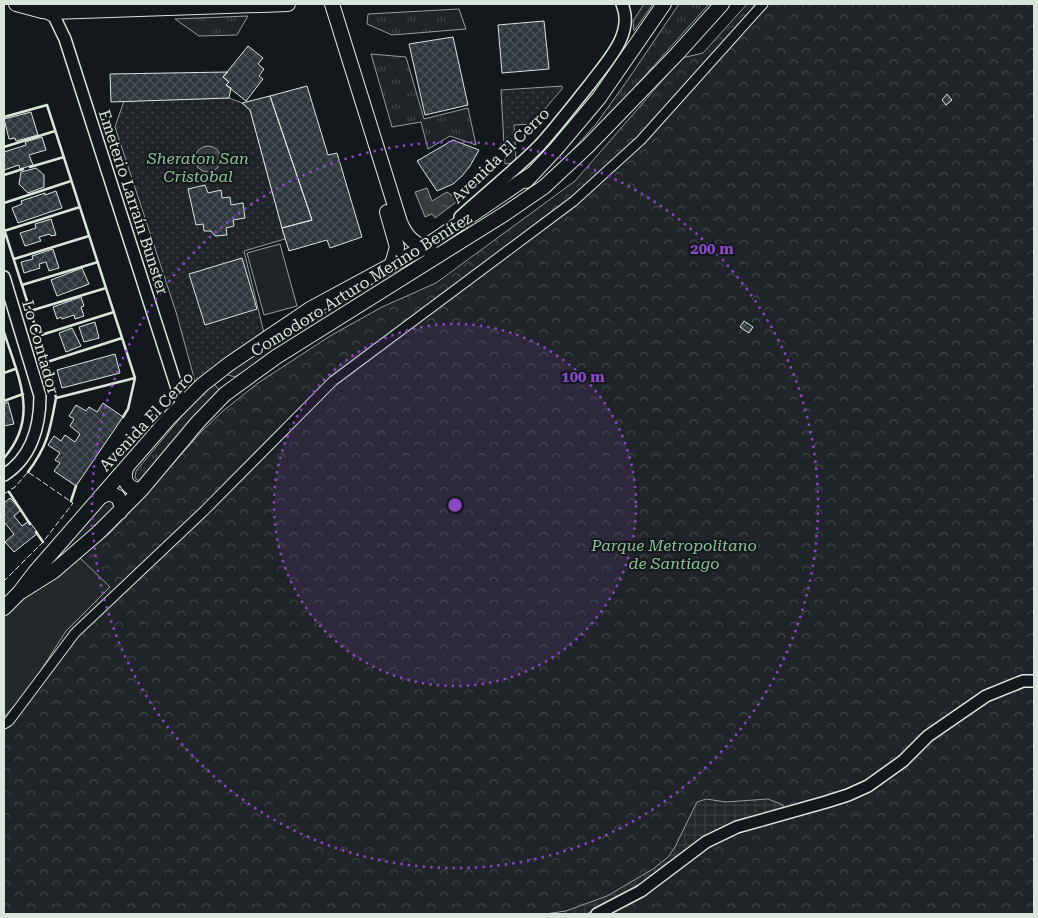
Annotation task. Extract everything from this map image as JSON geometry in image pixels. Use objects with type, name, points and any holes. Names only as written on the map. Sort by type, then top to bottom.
[{"type":"street","points":[[16,4],[42,11],[47,8],[288,4]]},
{"type":"street","points":[[332,4],[400,222],[409,238],[423,248],[442,253]]},
{"type":"street","name":"Avenida El Cerro","points":[[447,232],[460,217],[525,160],[553,131],[612,55],[625,28],[625,12],[622,4]]},
{"type":"street","name":"Avenida El Cerro","points":[[470,235],[512,198],[599,98],[664,4]]},
{"type":"street","name":"Comodoro Arturo Merino Benítez","points":[[19,593],[54,571],[120,512],[198,422],[225,394],[284,352],[527,199],[562,171],[677,54],[722,4]]},
{"type":"street","points":[[4,724],[9,721],[75,633],[204,511],[333,381],[574,201],[641,140],[763,4]]},
{"type":"street","name":"Emeterio Larraín Bunster","points":[[47,8],[65,39],[182,404]]},
{"type":"street","points":[[346,49],[343,70],[397,247],[392,264]]},
{"type":"street","name":"Avenida El Cerro","points":[[4,608],[182,404],[229,364],[310,309],[423,248],[532,174]]},
{"type":"street","name":"Lo Contador","points":[[4,277],[40,396],[40,404],[37,431],[31,445],[22,459],[4,475]]},
{"type":"street","points":[[126,469],[126,482],[132,488],[141,490]]},
{"type":"street","points":[[100,497],[109,493],[118,497],[122,507],[120,512]]},
{"type":"street","points":[[597,914],[641,891],[706,842],[737,827],[826,802],[868,786],[903,761],[928,736],[986,696],[1023,681],[1034,681]]},
{"type":"green space","points":[[679,4],[709,4],[600,126],[558,166],[596,124]]},
{"type":"green space","name":"Parque Metropolitano de Santiago","points":[[747,4],[1034,4],[1034,914],[4,914],[4,616],[109,534],[202,431],[223,411],[258,383],[330,336],[382,307],[436,283],[575,181],[682,58],[703,53]]},
{"type":"green space","points":[[459,9],[466,29],[392,35],[367,24],[368,14]]},
{"type":"green space","points":[[248,16],[237,35],[199,36],[175,19]]},
{"type":"green space","points":[[371,54],[406,57],[424,119],[468,108],[476,145],[450,136],[428,149],[421,122],[392,127]]},
{"type":"green space","points":[[562,86],[562,89],[532,124],[514,125],[516,159],[513,163],[505,164],[501,90]]},
{"type":"green space","name":"Sheraton San Cristobal","points":[[229,98],[242,103],[250,110],[285,239],[244,251],[264,333],[196,385],[176,312],[115,127],[124,101]]},
{"type":"green space","points":[[280,244],[297,306],[264,315],[247,253]]},
{"type":"green space","points":[[422,253],[424,256],[235,377],[225,374]]},
{"type":"green space","points":[[213,383],[221,392],[145,481],[139,481],[135,478],[136,471],[187,410]]},
{"type":"green space","points":[[109,497],[119,503],[43,573]]},
{"type":"shaded area","points":[[644,4],[653,4],[634,31],[633,21]]},
{"type":"shaded area","points":[[79,557],[110,587],[66,631],[36,678],[4,717],[4,616],[18,601]]},
{"type":"shaded area","points":[[706,799],[726,802],[768,799],[783,805],[784,811],[736,823],[629,893],[586,914],[545,914],[566,911],[607,896],[653,869],[668,857],[675,847],[697,802]]},
{"type":"water","points":[[208,146],[217,150],[221,159],[217,168],[208,172],[199,168],[195,159],[199,150]]},
{"type":"water","points":[[427,188],[432,201],[447,192],[459,200],[435,218],[432,214],[425,217],[415,192]]},
{"type":"building","points":[[544,21],[549,69],[502,73],[498,25]]},
{"type":"building","points":[[453,37],[468,105],[425,115],[409,44]]},
{"type":"building","points":[[248,46],[263,58],[258,64],[264,69],[259,76],[263,79],[246,101],[226,85],[229,82],[223,77]]},
{"type":"building","points":[[228,72],[223,77],[229,82],[226,85],[231,88],[229,98],[111,102],[110,74]]},
{"type":"building","points":[[307,86],[328,155],[337,153],[362,237],[330,248],[327,240],[289,251],[282,228],[312,220],[270,96]]},
{"type":"building","points":[[947,94],[952,100],[946,105],[942,100]]},
{"type":"building","points":[[270,96],[312,220],[282,228],[250,110],[242,103]]},
{"type":"building","points":[[31,112],[38,135],[16,141],[15,138],[9,139],[4,119]]},
{"type":"building","points":[[42,137],[46,150],[29,155],[33,165],[20,169],[19,165],[4,170],[4,152],[26,145],[25,142]]},
{"type":"building","points":[[453,140],[479,150],[462,176],[453,184],[437,191],[417,161]]},
{"type":"building","points":[[36,168],[44,175],[44,187],[28,193],[19,184],[21,172]]},
{"type":"building","points":[[205,185],[208,193],[221,190],[222,198],[230,197],[231,205],[243,203],[245,218],[233,220],[234,226],[226,228],[227,235],[215,236],[211,231],[204,231],[203,224],[196,225],[188,189]]},
{"type":"building","points":[[56,191],[62,208],[18,223],[12,208],[22,204],[21,201]]},
{"type":"building","points":[[51,219],[56,235],[51,236],[50,234],[39,237],[41,241],[25,246],[20,233],[36,228],[35,224]]},
{"type":"building","points":[[53,249],[59,268],[49,271],[46,262],[39,264],[40,268],[24,273],[21,262],[33,259],[32,256]]},
{"type":"building","points":[[242,258],[257,309],[205,325],[189,274]]},
{"type":"building","points":[[82,268],[89,284],[57,296],[51,280]]},
{"type":"building","points":[[81,297],[84,306],[81,307],[84,316],[75,319],[74,315],[57,319],[53,307]]},
{"type":"building","points":[[744,321],[753,327],[749,333],[740,327]]},
{"type":"building","points":[[95,322],[99,338],[84,342],[79,327]]},
{"type":"building","points":[[72,328],[81,346],[66,352],[59,333]]},
{"type":"building","points":[[115,354],[120,373],[62,388],[57,370]]},
{"type":"building","points":[[8,402],[14,424],[4,426],[4,404]]},
{"type":"building","points":[[103,403],[123,417],[76,486],[54,471],[60,463],[55,460],[60,453],[48,445],[54,436],[61,441],[65,435],[75,442],[80,434],[70,426],[74,419],[69,416],[76,405],[86,411],[89,407],[97,412]]},
{"type":"building","points":[[10,498],[21,510],[14,516],[22,526],[29,521],[38,533],[14,552],[5,542],[14,534],[4,522],[4,503]]},
{"type":"fence","points":[[4,494],[15,487],[28,472],[73,503],[43,542],[4,581]]},
{"type":"wall","points":[[4,117],[47,105],[135,378],[56,398],[52,379],[4,229]]},
{"type":"wall","points":[[4,147],[55,131]]},
{"type":"wall","points":[[30,167],[64,157]]},
{"type":"wall","points":[[4,175],[23,169]]},
{"type":"wall","points":[[4,203],[71,181]]},
{"type":"wall","points":[[4,231],[80,207]]},
{"type":"wall","points":[[14,259],[89,236]]},
{"type":"wall","points":[[22,285],[98,262]]},
{"type":"wall","points":[[30,311],[106,288]]},
{"type":"wall","points":[[38,336],[114,312]]},
{"type":"wall","points":[[4,332],[20,381],[24,412],[15,443],[4,458]]},
{"type":"wall","points":[[47,362],[122,338]]},
{"type":"wall","points":[[4,373],[15,369]]},
{"type":"wall","points":[[123,417],[128,409],[135,378]]},
{"type":"wall","points":[[4,401],[23,394]]},
{"type":"wall","points":[[28,472],[44,445],[56,398]]},
{"type":"wall","points":[[71,501],[76,486]]},
{"type":"wall","points":[[9,492],[30,524]]},
{"type":"wall","points":[[36,532],[43,542]]}]
